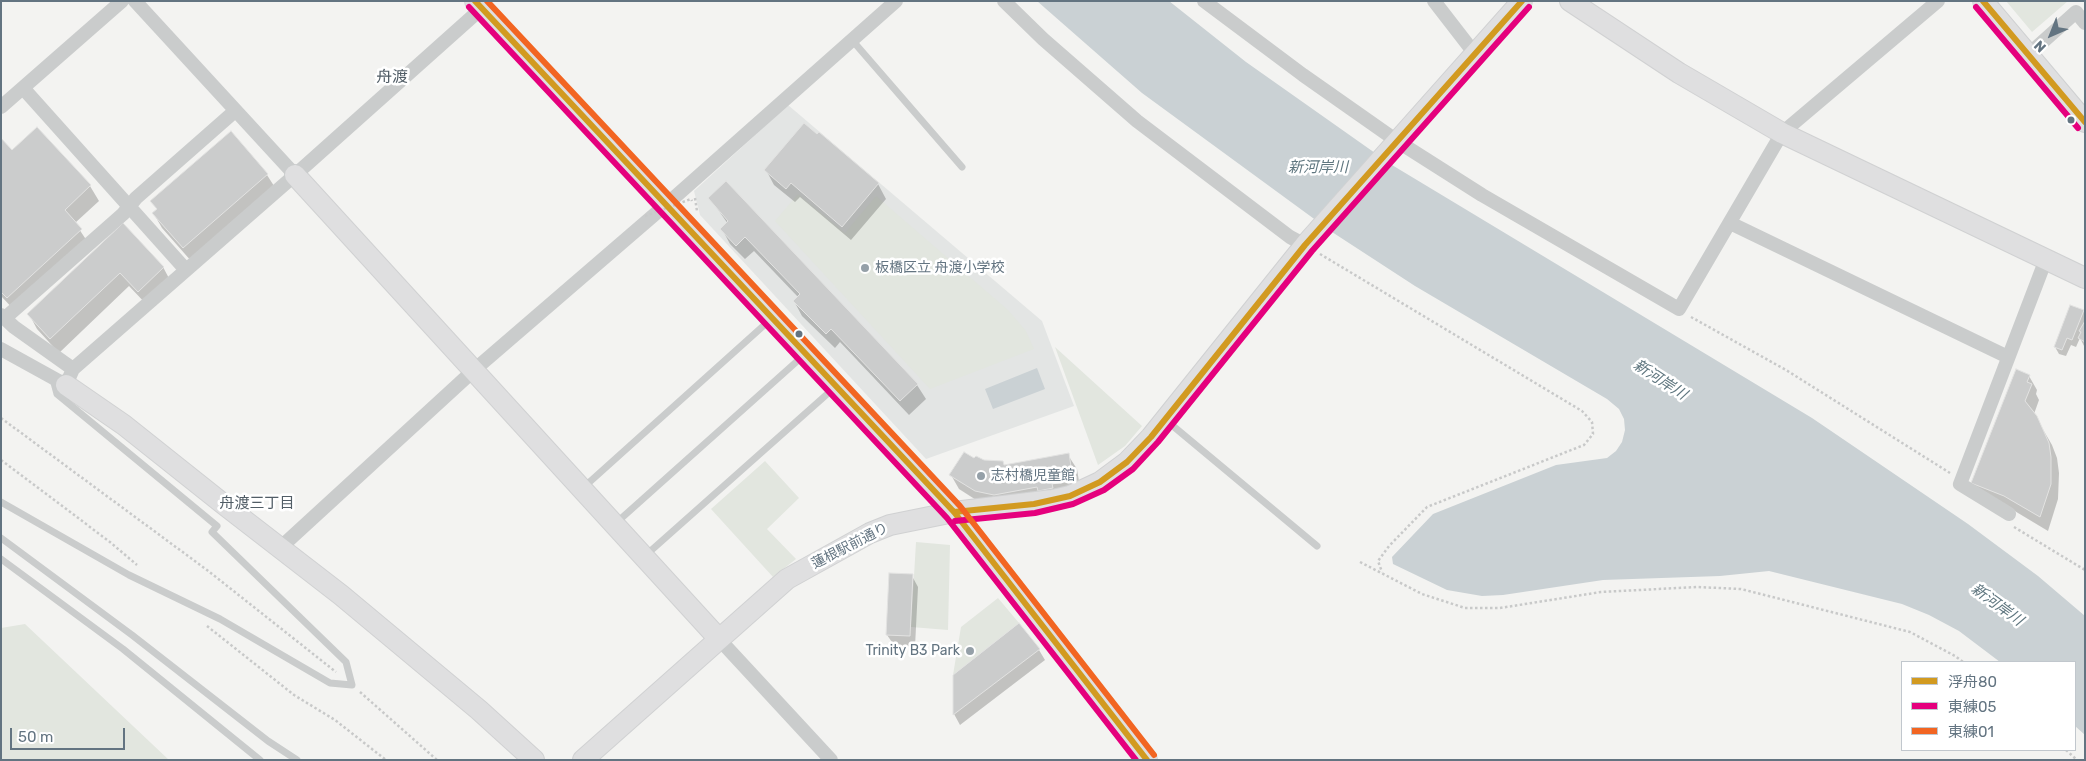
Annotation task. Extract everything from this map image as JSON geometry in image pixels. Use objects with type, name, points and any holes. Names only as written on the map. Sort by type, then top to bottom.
[{"type":"street","points":[[1,107],[122,1]]},
{"type":"street","points":[[135,1],[831,760]]},
{"type":"street","points":[[280,548],[473,371],[896,1]]},
{"type":"street","points":[[1004,1],[1043,39],[1137,121],[1290,237],[1308,242]]},
{"type":"street","points":[[1204,1],[1395,144],[1679,309],[1782,133],[1938,1]]},
{"type":"street","points":[[1434,1],[1475,54]]},
{"type":"street","points":[[1395,144],[1522,1]]},
{"type":"street","points":[[1570,1],[1679,73],[1782,133],[1849,167],[2085,278]]},
{"type":"street","points":[[1983,1],[2085,122]]},
{"type":"street","points":[[64,377],[295,175],[482,4],[665,205],[954,512],[1147,760]]},
{"type":"street","points":[[2028,55],[2076,12],[2085,23]]},
{"type":"street","points":[[23,88],[186,270]]},
{"type":"street","points":[[235,111],[136,198],[123,214],[3,316],[64,377],[124,426],[341,594],[479,710],[534,760]]},
{"type":"street","name":"蓮根駅前通り","points":[[583,760],[787,579],[870,533],[890,524],[954,512],[1034,504],[1077,492],[1100,482],[1127,462],[1139,451],[1308,242],[1395,144]]},
{"type":"street","points":[[1730,224],[2008,358]]},
{"type":"street","points":[[2009,514],[1960,484],[2046,258]]},
{"type":"street","points":[[1,349],[64,377]]},
{"type":"lane","points":[[852,40],[962,167]]},
{"type":"lane","points":[[582,489],[772,318]]},
{"type":"lane","points":[[614,525],[806,354]]},
{"type":"lane","points":[[1,502],[129,575],[220,619],[330,683],[352,685],[346,662],[212,532],[217,526],[57,394],[64,377]]},
{"type":"lane","points":[[644,557],[836,386]]},
{"type":"lane","points":[[1165,419],[1317,546]]},
{"type":"lane","points":[[1,538],[132,635],[268,741],[297,760]]},
{"type":"lane","points":[[1,559],[122,649],[260,760]]},
{"type":"path","points":[[646,216],[691,199],[694,212],[698,211],[694,195]]},
{"type":"path","points":[[1308,242],[1582,411],[1592,422],[1592,434],[1584,445],[1427,507],[1389,546],[1378,561],[1383,574]]},
{"type":"path","points":[[1679,309],[1786,370],[1962,481]]},
{"type":"path","points":[[1,418],[207,570],[352,685],[438,760]]},
{"type":"path","points":[[2009,514],[2004,522],[2085,570]]},
{"type":"path","points":[[1360,562],[1422,594],[1464,608],[1500,608],[1601,592],[1697,587],[1741,589],[1910,632],[1962,661]]},
{"type":"path","points":[[2067,751],[2077,760]]},
{"type":"shaded area","points":[[2006,1],[2068,1],[2032,32]]},
{"type":"shaded area","name":"板橋区立 舟渡小学校","points":[[788,105],[1042,321],[1074,406],[926,459],[700,215],[694,191]]},
{"type":"shaded area","points":[[798,194],[845,233],[876,196],[1008,310],[1026,331],[1034,349],[930,389],[775,221]]},
{"type":"shaded area","points":[[1055,347],[1142,426],[1125,446],[1098,465]]},
{"type":"shaded area","points":[[765,461],[799,498],[767,529],[796,559],[773,577],[711,509]]},
{"type":"shaded area","points":[[916,542],[950,545],[948,630],[911,627]]},
{"type":"shaded area","name":"Trinity B3 Park","points":[[998,598],[1019,623],[953,675],[961,627]]},
{"type":"shaded area","points":[[25,624],[169,760],[1,760],[1,628]]},
{"type":"water","name":"新河岸川","points":[[1037,1],[1169,1],[1246,62],[1392,165],[1812,418],[1968,524],[2038,576],[2085,616],[2085,735],[2076,727],[2076,661],[1999,661],[1959,631],[1929,615],[1902,604],[1769,571],[1720,576],[1603,580],[1503,595],[1482,596],[1447,590],[1393,564],[1392,557],[1433,514],[1556,465],[1607,458],[1616,451],[1622,442],[1625,430],[1624,419],[1619,409],[1607,399],[1415,286],[1332,232],[1142,93]]},
{"type":"water","points":[[1037,368],[1045,389],[993,409],[985,389]]},
{"type":"building","points":[[804,123],[817,134],[819,132],[879,183],[842,227],[791,183],[786,189],[764,170]]},
{"type":"building","points":[[37,127],[91,185],[65,210],[82,229],[7,298],[1,292],[1,138],[12,150]]},
{"type":"building","points":[[231,131],[268,174],[183,248],[152,213],[157,209],[150,201]]},
{"type":"building","points":[[726,181],[918,384],[900,401],[831,329],[826,334],[793,301],[800,294],[745,237],[736,246],[720,229],[728,221],[708,198]]},
{"type":"building","points":[[123,223],[164,267],[138,292],[120,273],[50,339],[27,314]]},
{"type":"building","points":[[2070,305],[2084,310],[2072,340],[2067,338],[2062,350],[2054,347]]},
{"type":"building","points":[[2085,321],[2085,342],[2078,338],[2081,332],[2079,331]]},
{"type":"building","points":[[2016,369],[2030,375],[2027,382],[2032,384],[2025,401],[2037,416],[2049,443],[2051,484],[2040,517],[2004,496],[1971,483]]},
{"type":"building","points":[[964,452],[974,458],[976,456],[984,460],[1003,461],[1004,465],[1069,453],[1073,480],[1052,484],[1053,488],[1038,491],[1037,487],[994,495],[975,491],[949,475]]},
{"type":"building","points":[[889,573],[913,574],[910,636],[886,635]]},
{"type":"building","points":[[1019,623],[1040,649],[953,715],[953,675]]},
{"type":"transit line","name":"浮舟80","points":[[475,1],[954,512],[1147,760]]},
{"type":"transit line","name":"東練01","points":[[487,1],[960,506],[1154,755]]},
{"type":"transit line","name":"浮舟80","points":[[954,512],[1034,504],[1070,496],[1100,482],[1127,462],[1151,437],[1305,245],[1522,1]]},
{"type":"transit line","name":"浮舟80","points":[[1983,1],[2085,122]]},
{"type":"transit line","name":"東練05","points":[[469,7],[947,518],[1136,760]]},
{"type":"transit line","name":"東練05","points":[[955,521],[1035,513],[1073,504],[1104,490],[1133,469],[1158,442],[1312,251],[1529,7]]},
{"type":"transit line","name":"東練05","points":[[1976,7],[2078,128]]},
{"type":"place","name":"板橋区立 舟渡小学校","points":[[865,268]]},
{"type":"place","name":"志村橋児童館","points":[[981,476]]},
{"type":"place","name":"Trinity B3 Park","points":[[970,651]]},
{"type":"district","name":"舟渡","points":[[392,77]]},
{"type":"district","name":"舟渡三丁目","points":[[257,504]]}]
